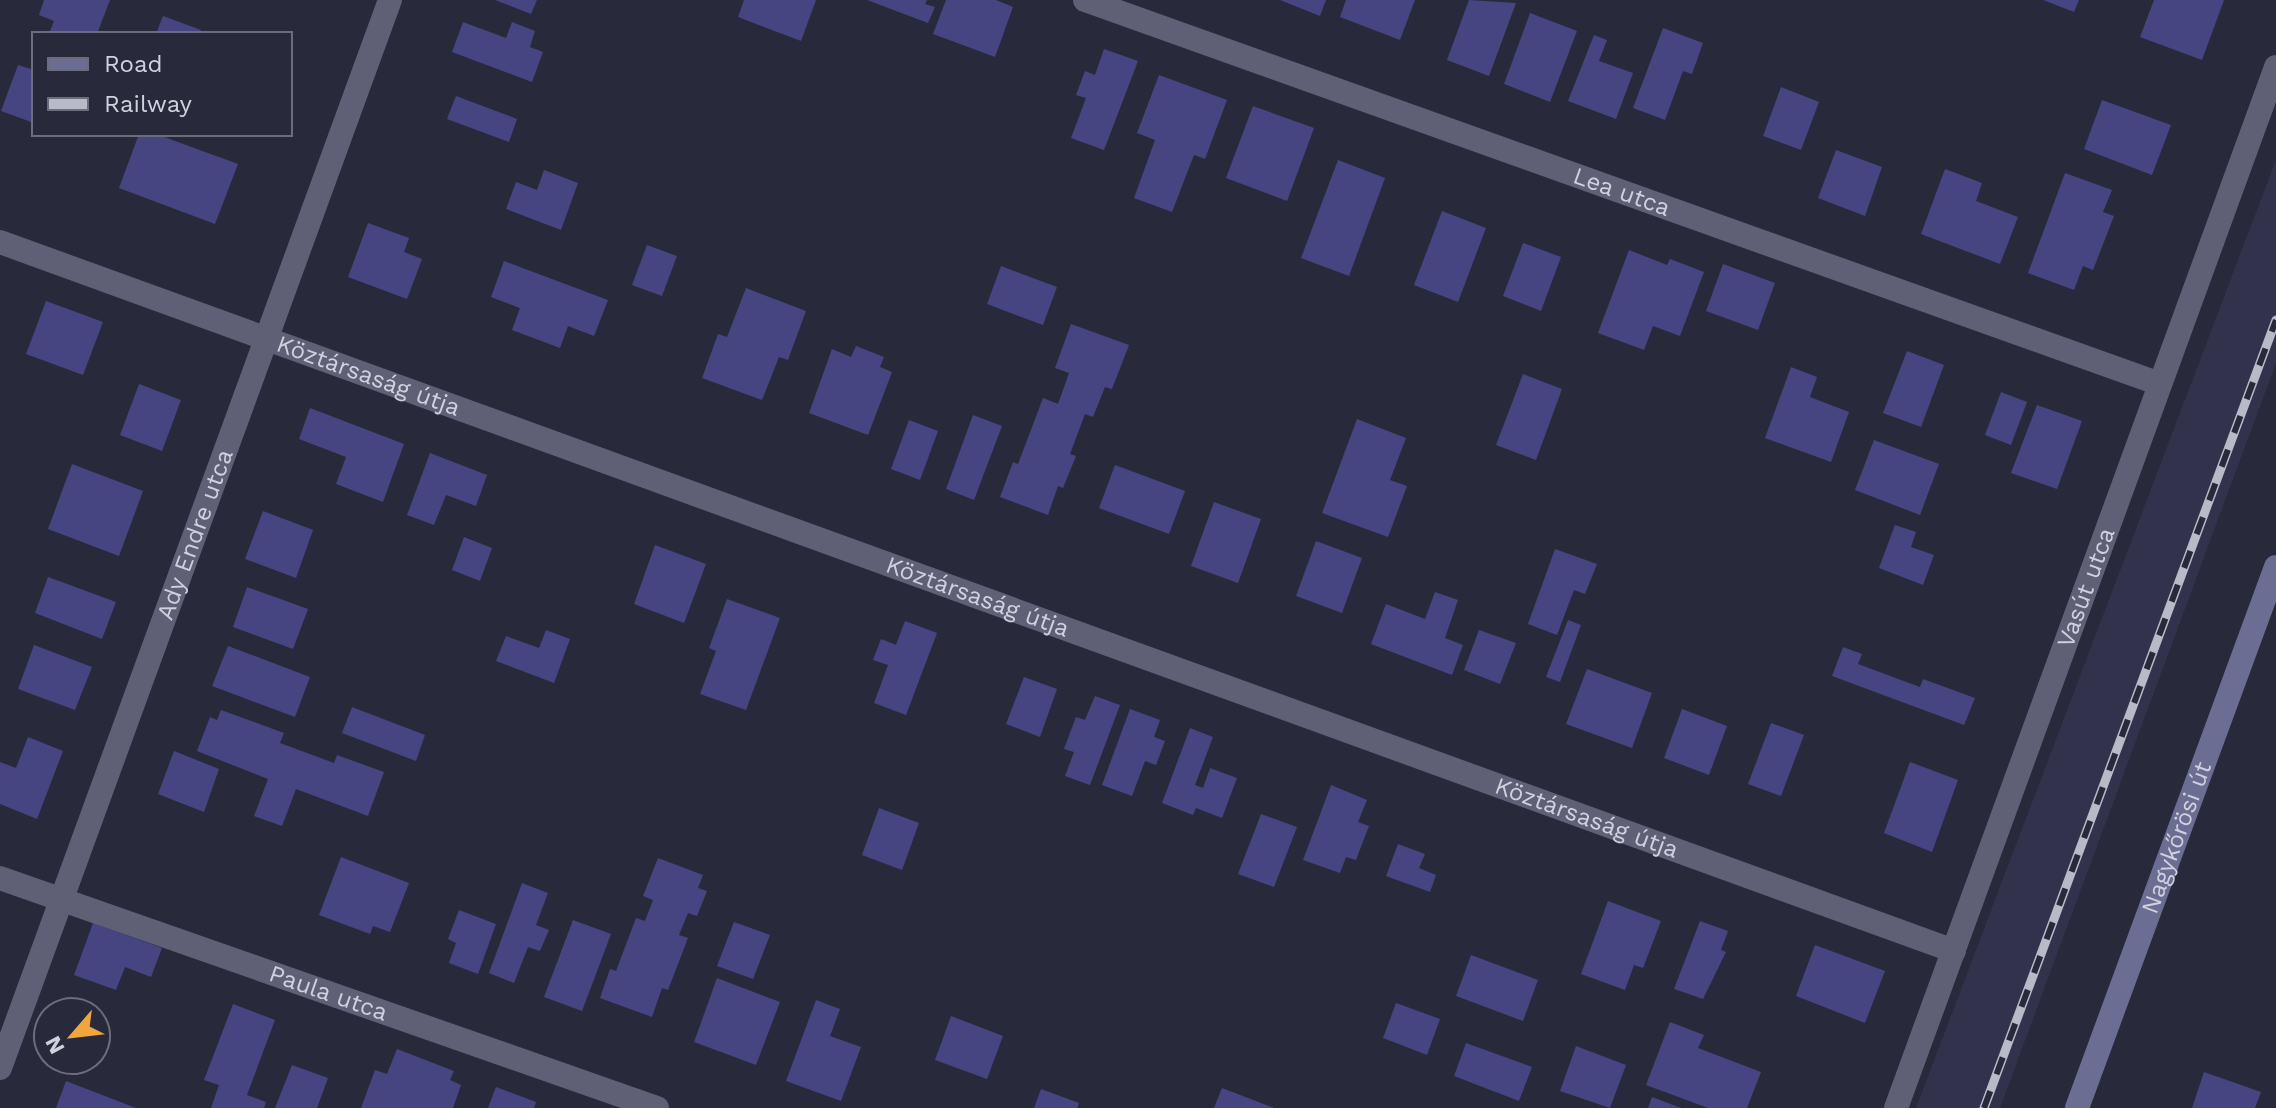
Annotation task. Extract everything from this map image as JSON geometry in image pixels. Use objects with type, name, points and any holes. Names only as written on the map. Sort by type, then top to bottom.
[{"type":"main road","name":"Nagykőrösi út","points":[[2077,1108],[2276,567]]},
{"type":"street","name":"Ady Endre utca","points":[[0,1068],[390,0]]},
{"type":"street","name":"Lea utca","points":[[1085,0],[2160,384]]},
{"type":"street","name":"Vasút utca","points":[[1896,1108],[2276,67]]},
{"type":"street","name":"Köztársaság útja","points":[[0,242],[1954,951]]},
{"type":"street","name":"Paula utca","points":[[0,878],[657,1108]]},
{"type":"shaded area","points":[[2276,160],[2276,363],[2000,1108],[1916,1108]]},
{"type":"building","points":[[44,0],[110,0],[98,32],[50,32],[54,21],[39,15]]},
{"type":"building","points":[[495,0],[537,0],[531,14]]},
{"type":"building","points":[[744,0],[816,0],[801,41],[738,17]]},
{"type":"building","points":[[867,0],[927,0],[925,4],[935,7],[928,23]]},
{"type":"building","points":[[946,0],[996,0],[1013,7],[995,57],[933,34]]},
{"type":"building","points":[[1280,0],[1326,0],[1320,16]]},
{"type":"building","points":[[1346,0],[1415,0],[1400,40],[1340,17]]},
{"type":"building","points":[[1469,0],[1516,3],[1489,76],[1447,60]]},
{"type":"building","points":[[2043,0],[2079,0],[2074,12]]},
{"type":"building","points":[[2154,0],[2224,0],[2202,60],[2140,37]]},
{"type":"building","points":[[1530,13],[1577,31],[1550,102],[1504,84]]},
{"type":"building","points":[[163,16],[201,30],[200,32],[157,32]]},
{"type":"building","points":[[463,22],[506,38],[512,22],[535,31],[530,47],[543,52],[532,82],[452,52]]},
{"type":"building","points":[[1663,28],[1703,43],[1692,74],[1683,71],[1665,120],[1633,108]]},
{"type":"building","points":[[1594,35],[1607,40],[1599,61],[1633,73],[1616,119],[1568,101]]},
{"type":"building","points":[[1104,49],[1138,61],[1104,150],[1071,138],[1086,98],[1076,95],[1085,71],[1095,75]]},
{"type":"building","points":[[18,65],[32,69],[32,122],[1,111]]},
{"type":"building","points":[[1159,75],[1227,100],[1205,159],[1194,155],[1172,212],[1134,198],[1155,140],[1137,133]]},
{"type":"building","points":[[1781,87],[1819,102],[1801,150],[1763,136]]},
{"type":"building","points":[[456,96],[517,119],[509,142],[447,119]]},
{"type":"building","points":[[2102,100],[2171,125],[2152,175],[2084,149]]},
{"type":"building","points":[[1253,106],[1314,128],[1287,201],[1226,178]]},
{"type":"building","points":[[138,136],[161,136],[238,164],[215,224],[119,188]]},
{"type":"building","points":[[1836,150],[1882,167],[1865,216],[1818,198]]},
{"type":"building","points":[[1338,160],[1385,178],[1349,276],[1301,258]]},
{"type":"building","points":[[1945,169],[1982,183],[1976,201],[2018,217],[2000,264],[1921,234]]},
{"type":"building","points":[[544,170],[578,183],[561,230],[506,209],[516,182],[537,190]]},
{"type":"building","points":[[2065,173],[2112,190],[2103,212],[2114,216],[2093,270],[2083,266],[2074,290],[2028,273]]},
{"type":"building","points":[[1442,211],[1486,228],[1458,302],[1414,285]]},
{"type":"building","points":[[368,223],[409,238],[404,252],[422,259],[407,299],[348,277]]},
{"type":"building","points":[[1523,243],[1561,257],[1541,311],[1503,296]]},
{"type":"building","points":[[647,245],[677,256],[662,296],[632,285]]},
{"type":"building","points":[[1629,250],[1667,265],[1670,259],[1704,272],[1680,336],[1653,326],[1644,350],[1598,333]]},
{"type":"building","points":[[504,261],[608,300],[594,336],[568,326],[560,348],[512,330],[520,308],[491,297]]},
{"type":"building","points":[[1723,264],[1775,283],[1758,330],[1706,311]]},
{"type":"building","points":[[1001,266],[1057,287],[1043,325],[987,304]]},
{"type":"building","points":[[746,288],[806,311],[788,360],[779,357],[762,400],[702,378],[718,334],[727,337]]},
{"type":"building","points":[[46,301],[103,322],[83,375],[26,354]]},
{"type":"building","points":[[1071,324],[1129,345],[1112,389],[1105,387],[1093,417],[1085,414],[1070,454],[1076,456],[1063,488],[1058,486],[1048,515],[1000,497],[1013,462],[1018,464],[1043,398],[1058,404],[1069,373],[1055,368]]},
{"type":"building","points":[[856,346],[884,357],[880,367],[892,372],[868,435],[809,413],[832,349],[851,357]]},
{"type":"building","points":[[1907,351],[1944,365],[1921,427],[1883,413]]},
{"type":"building","points":[[1791,367],[1817,377],[1810,397],[1849,412],[1831,462],[1765,438]]},
{"type":"building","points":[[1523,374],[1562,389],[1536,460],[1496,445]]},
{"type":"building","points":[[139,384],[181,400],[162,451],[120,435]]},
{"type":"building","points":[[2001,392],[2027,402],[2011,445],[1985,435]]},
{"type":"building","points":[[2037,405],[2082,421],[2057,489],[2011,473]]},
{"type":"building","points":[[310,408],[404,444],[383,502],[336,484],[346,457],[299,439]]},
{"type":"building","points":[[973,415],[1002,426],[974,500],[946,489]]},
{"type":"building","points":[[1357,419],[1406,438],[1390,480],[1407,486],[1388,537],[1322,513]]},
{"type":"building","points":[[909,420],[938,431],[920,480],[891,469]]},
{"type":"building","points":[[1874,440],[1939,464],[1920,515],[1855,490]]},
{"type":"building","points":[[430,453],[487,475],[476,506],[446,495],[434,525],[407,515]]},
{"type":"building","points":[[72,464],[143,491],[119,556],[48,529]]},
{"type":"building","points":[[1115,465],[1185,491],[1169,534],[1099,508]]},
{"type":"building","points":[[1214,502],[1261,519],[1238,583],[1191,566]]},
{"type":"building","points":[[263,511],[313,530],[296,578],[245,559]]},
{"type":"building","points":[[1895,525],[1916,532],[1911,547],[1934,555],[1923,585],[1879,568]]},
{"type":"building","points":[[464,537],[492,548],[480,581],[452,570]]},
{"type":"building","points":[[1316,541],[1362,558],[1342,613],[1296,596]]},
{"type":"building","points":[[655,545],[706,564],[684,623],[634,604]]},
{"type":"building","points":[[1555,549],[1597,564],[1585,594],[1574,590],[1557,635],[1528,624]]},
{"type":"building","points":[[48,577],[116,602],[102,639],[35,613]]},
{"type":"building","points":[[247,587],[308,609],[293,649],[233,627]]},
{"type":"building","points":[[1435,592],[1458,600],[1445,638],[1463,645],[1452,675],[1371,644],[1386,604],[1425,619]]},
{"type":"building","points":[[727,599],[780,618],[746,710],[700,694],[716,651],[709,648]]},
{"type":"building","points":[[1568,620],[1581,625],[1560,682],[1546,677]]},
{"type":"building","points":[[905,621],[937,633],[906,715],[874,703],[888,665],[873,660],[881,639],[896,645]]},
{"type":"building","points":[[546,630],[570,639],[554,683],[496,661],[506,636],[539,648]]},
{"type":"building","points":[[1479,630],[1516,643],[1500,684],[1464,670]]},
{"type":"building","points":[[34,645],[92,667],[75,710],[18,689]]},
{"type":"building","points":[[228,646],[310,677],[295,717],[212,686]]},
{"type":"building","points":[[1843,647],[1862,654],[1858,664],[1920,687],[1923,679],[1975,698],[1964,725],[1832,676]]},
{"type":"building","points":[[1587,669],[1652,693],[1632,748],[1566,724]]},
{"type":"building","points":[[1024,677],[1057,689],[1040,737],[1006,724]]},
{"type":"building","points":[[1095,696],[1120,705],[1090,785],[1065,776],[1074,752],[1064,749],[1076,717],[1085,720]]},
{"type":"building","points":[[352,707],[425,735],[416,761],[342,733]]},
{"type":"building","points":[[1130,709],[1160,720],[1154,737],[1165,741],[1156,765],[1145,761],[1132,796],[1102,785]]},
{"type":"building","points":[[1682,709],[1727,726],[1709,775],[1664,758]]},
{"type":"building","points":[[221,710],[284,733],[280,743],[334,763],[337,755],[384,772],[368,816],[296,789],[282,826],[254,816],[268,779],[197,751],[210,717],[217,720]]},
{"type":"building","points":[[1771,723],[1804,735],[1781,796],[1748,784]]},
{"type":"building","points":[[1190,728],[1213,737],[1195,785],[1203,788],[1210,768],[1237,778],[1222,818],[1196,808],[1193,815],[1162,803]]},
{"type":"building","points":[[28,737],[63,751],[37,819],[0,804],[0,762],[16,768]]},
{"type":"building","points":[[174,751],[219,769],[204,812],[158,794]]},
{"type":"building","points":[[1910,762],[1958,780],[1932,852],[1884,833]]},
{"type":"building","points":[[1331,785],[1367,800],[1358,822],[1369,826],[1356,860],[1346,857],[1340,873],[1303,860]]},
{"type":"building","points":[[879,808],[919,823],[902,870],[862,855]]},
{"type":"building","points":[[1261,814],[1297,827],[1274,887],[1238,874]]},
{"type":"building","points":[[1398,844],[1425,854],[1419,868],[1436,875],[1430,892],[1386,876]]},
{"type":"building","points":[[341,857],[409,883],[390,932],[373,926],[370,934],[319,915]]},
{"type":"building","points":[[658,858],[703,875],[698,888],[707,891],[697,916],[688,913],[679,935],[688,938],[668,990],[662,988],[652,1017],[600,998],[610,969],[616,971],[636,918],[645,921],[653,900],[643,896]]},
{"type":"building","points":[[522,883],[548,893],[536,925],[549,930],[540,951],[528,947],[514,983],[489,973]]},
{"type":"building","points":[[1608,901],[1661,921],[1643,968],[1634,965],[1625,990],[1581,974]]},
{"type":"building","points":[[459,910],[496,924],[478,974],[449,963],[456,943],[448,939]]},
{"type":"building","points":[[573,920],[611,934],[582,1011],[544,997]]},
{"type":"building","points":[[1700,921],[1728,931],[1721,950],[1726,952],[1703,999],[1674,989]]},
{"type":"building","points":[[734,922],[770,935],[753,979],[717,966]]},
{"type":"building","points":[[93,923],[162,948],[151,977],[125,967],[116,990],[74,975]]},
{"type":"building","points":[[1815,945],[1885,971],[1865,1023],[1796,996]]},
{"type":"building","points":[[1471,955],[1538,980],[1523,1021],[1456,996]]},
{"type":"building","points":[[717,978],[780,1002],[756,1065],[694,1042]]},
{"type":"building","points":[[816,1000],[840,1009],[830,1036],[861,1047],[841,1101],[786,1081]]},
{"type":"building","points":[[1396,1003],[1440,1019],[1427,1055],[1383,1038]]},
{"type":"building","points":[[233,1004],[275,1020],[247,1095],[266,1102],[264,1108],[211,1108],[219,1085],[204,1080]]},
{"type":"building","points":[[951,1016],[1003,1036],[987,1079],[935,1060]]},
{"type":"building","points":[[1670,1022],[1704,1035],[1698,1048],[1761,1072],[1747,1108],[1708,1108],[1646,1085]]},
{"type":"building","points":[[1466,1043],[1532,1067],[1519,1101],[1454,1076]]},
{"type":"building","points":[[1576,1046],[1626,1065],[1610,1108],[1560,1091]]},
{"type":"building","points":[[397,1049],[454,1071],[450,1080],[461,1085],[453,1108],[361,1108],[375,1070],[387,1074]]},
{"type":"building","points":[[292,1065],[328,1078],[317,1108],[275,1108]]},
{"type":"building","points":[[2204,1072],[2261,1092],[2255,1108],[2192,1108]]},
{"type":"building","points":[[66,1081],[136,1108],[56,1108]]},
{"type":"building","points":[[496,1087],[536,1102],[534,1108],[488,1108]]},
{"type":"building","points":[[1222,1088],[1274,1108],[1214,1108]]},
{"type":"building","points":[[1041,1089],[1079,1103],[1077,1108],[1034,1108]]},
{"type":"building","points":[[1652,1097],[1681,1108],[1648,1108]]},
{"type":"railway","points":[[1984,1108],[2276,320]]}]
